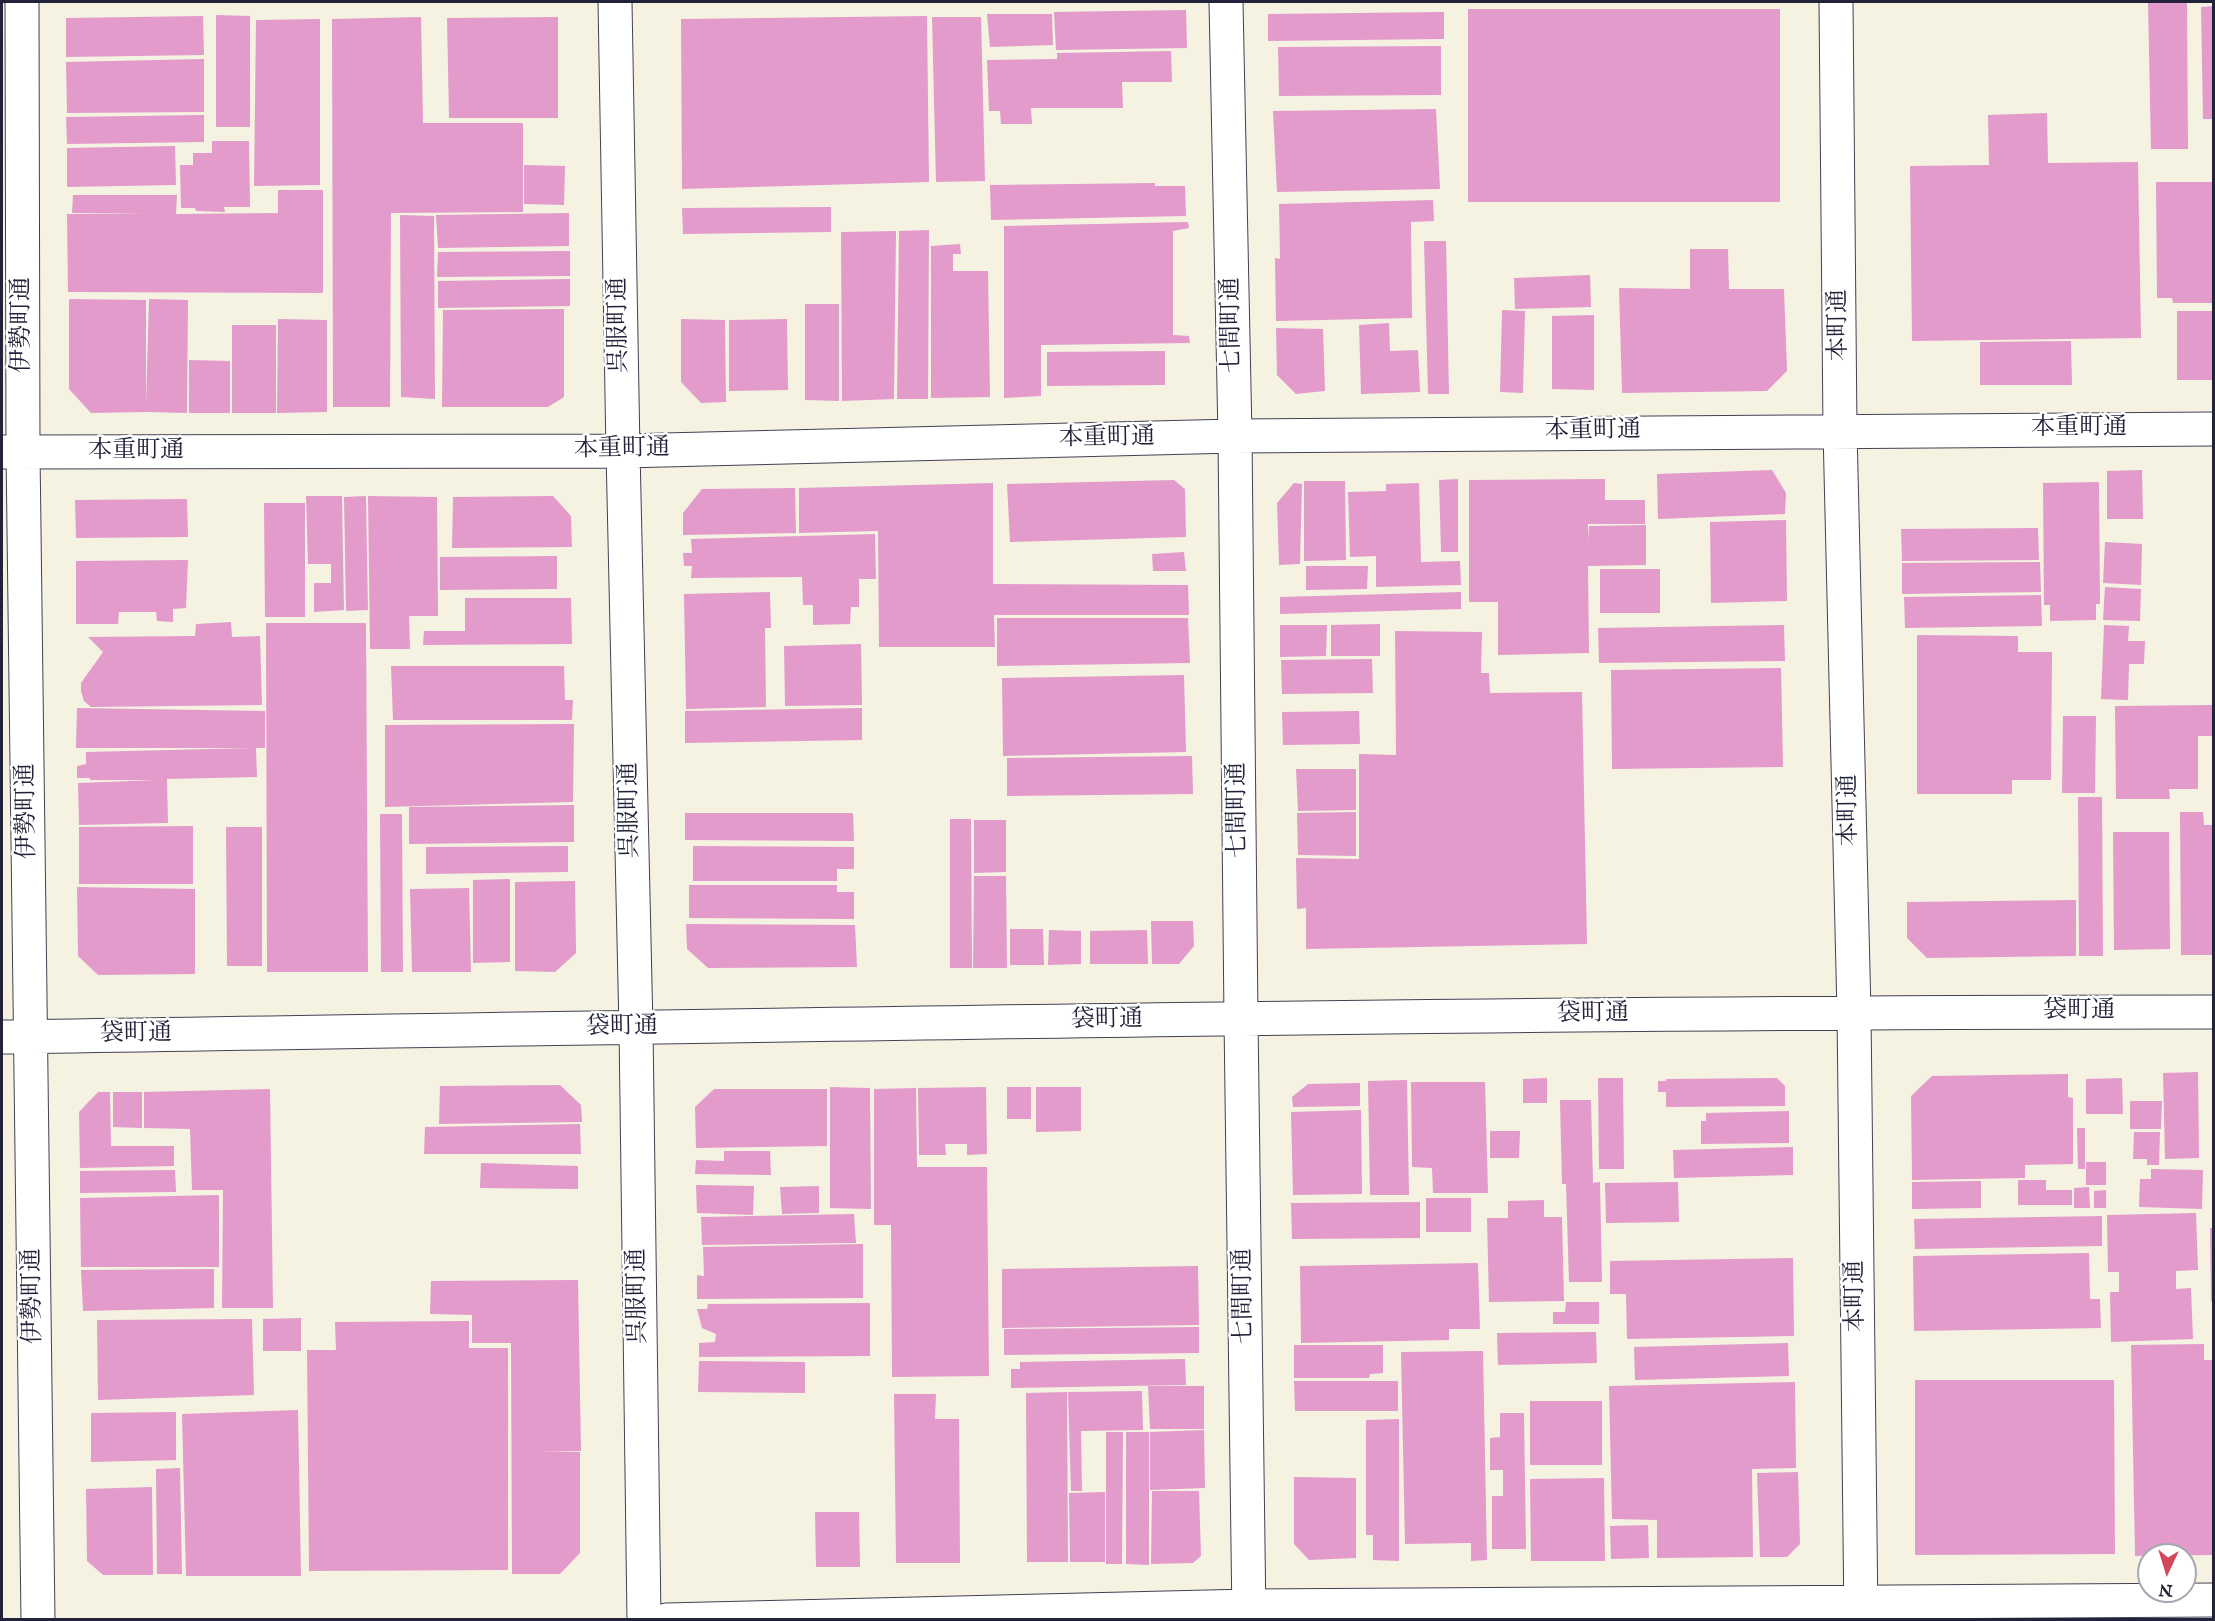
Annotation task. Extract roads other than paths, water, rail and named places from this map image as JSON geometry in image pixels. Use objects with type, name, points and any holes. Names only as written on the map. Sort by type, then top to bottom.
[{"type":"street","name":"伊勢町通","points":[[22,2],[12,452],[16,1037],[38,1620]]},
{"type":"street","name":"呉服町通","points":[[615,2],[622,451],[636,1028],[644,1620]]},
{"type":"street","name":"七間町通","points":[[1226,2],[1235,435],[1249,1613]]},
{"type":"street","name":"本町通","points":[[1836,2],[1840,430],[1854,1012],[1861,1610]]},
{"type":"street","name":"本重町通","points":[[12,452],[622,451],[1235,435],[2214,429]]},
{"type":"street","name":"袋町通","points":[[16,1037],[1854,1012],[2214,1012]]},
{"type":"street","points":[[666,1620],[1249,1613],[1861,1610],[2214,1599]]}]
